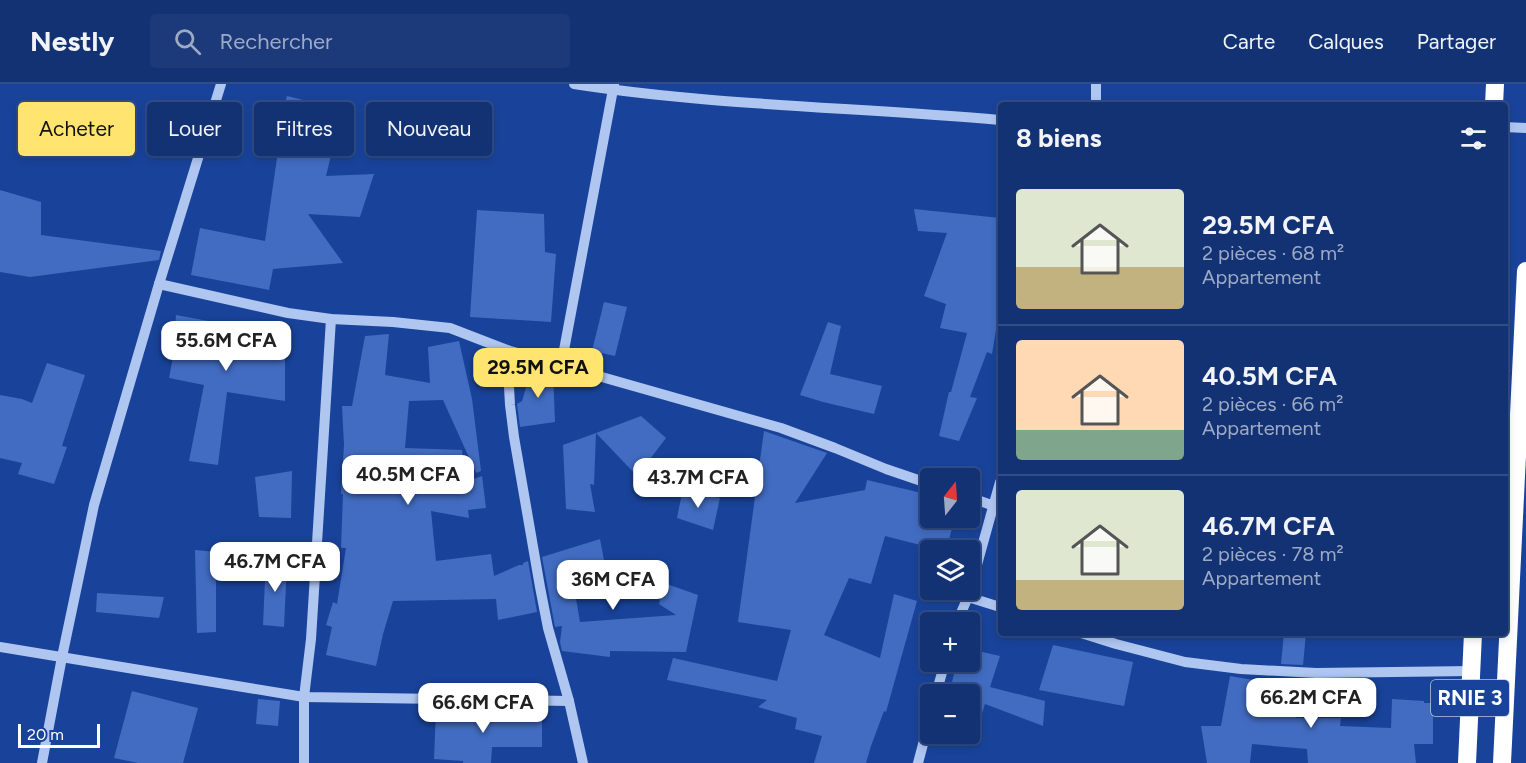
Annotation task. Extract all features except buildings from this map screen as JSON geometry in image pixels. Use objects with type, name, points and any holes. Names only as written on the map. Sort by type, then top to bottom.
[{"type":"highway","points":[[1494,102],[1496,84]]},
{"type":"highway","name":"RNIE 3","points":[[1502,763],[1526,271]]},
{"type":"highway","name":"RNIE 3","points":[[1467,763],[1473,636]]},
{"type":"street","points":[[42,763],[94,505],[221,84]]},
{"type":"street","points":[[574,84],[806,108],[942,114],[998,120]]},
{"type":"street","points":[[1096,84],[1096,102]]},
{"type":"street","points":[[561,366],[614,87]]},
{"type":"street","points":[[1508,128],[1526,128]]},
{"type":"street","points":[[159,284],[288,314],[331,320],[393,322],[450,328],[507,350],[781,428],[920,481]]},
{"type":"street","points":[[304,763],[304,697],[311,639],[331,320]]},
{"type":"street","points":[[507,350],[514,437],[540,587],[548,628],[569,701],[583,763]]},
{"type":"street","points":[[980,555],[998,490]]},
{"type":"street","points":[[980,501],[994,506]]},
{"type":"street","points":[[978,600],[998,606]]},
{"type":"street","points":[[1091,636],[1185,662],[1241,669],[1316,673],[1472,671]]},
{"type":"street","points":[[0,647],[304,697],[569,701]]},
{"type":"street","points":[[918,763],[923,744]]}]
